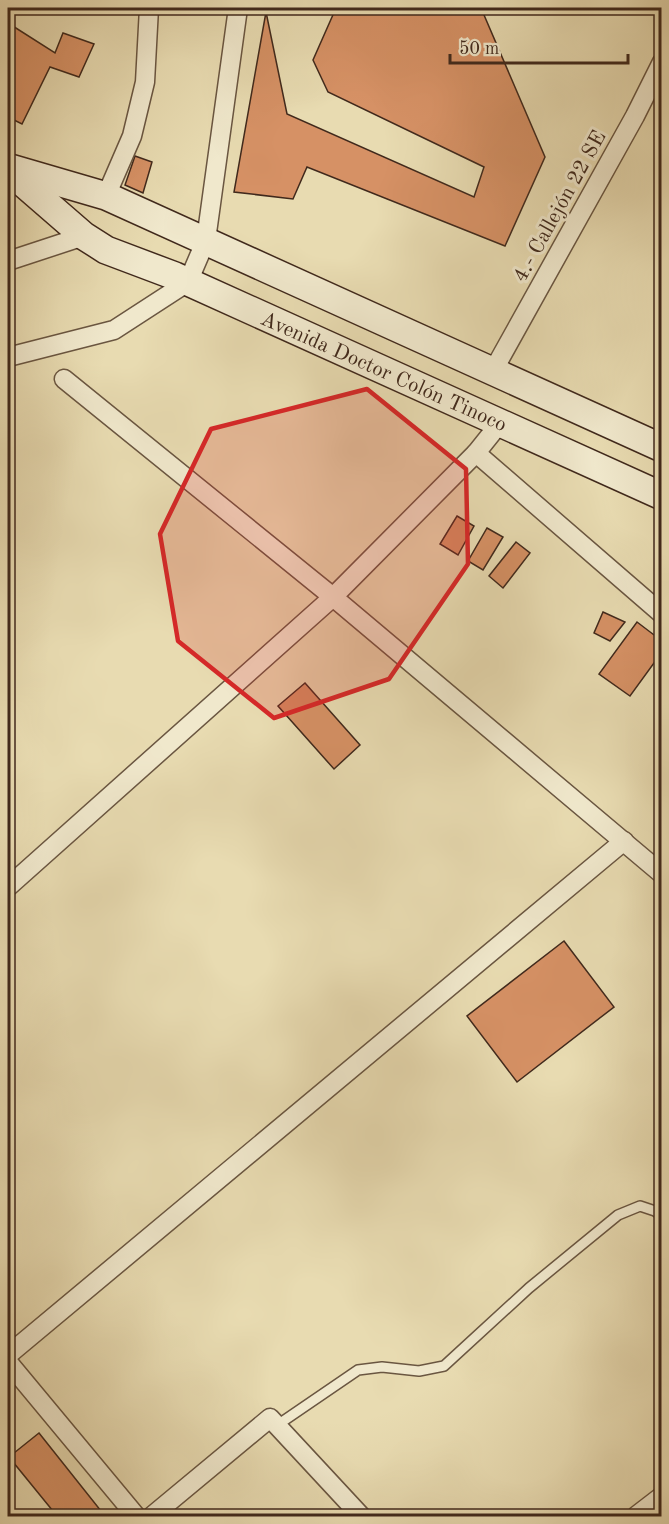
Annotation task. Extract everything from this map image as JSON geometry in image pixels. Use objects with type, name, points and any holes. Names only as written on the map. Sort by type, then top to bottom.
[{"type":"main road","points":[[8,168],[113,199],[662,448]]},
{"type":"main road","points":[[8,168],[95,243]]},
{"type":"main road","name":"Avenida Doctor Colón Tinoco","points":[[95,243],[181,279],[662,496]]},
{"type":"street","points":[[113,199],[145,82],[149,8]]},
{"type":"street","points":[[8,357],[114,330],[181,279],[198,236],[238,8]]},
{"type":"street","name":"4.- Callejón 22 SE","points":[[493,371],[635,116],[662,63]]},
{"type":"street","points":[[8,261],[95,243]]},
{"type":"street","points":[[64,379],[333,597],[662,874]]},
{"type":"street","points":[[8,887],[333,597],[476,453],[500,423]]},
{"type":"street","points":[[476,453],[662,614]]},
{"type":"street","points":[[8,1355],[624,841]]},
{"type":"street","points":[[8,1362],[136,1516]]},
{"type":"street","points":[[152,1516],[270,1418],[361,1516]]},
{"type":"street","points":[[636,1516],[662,1496]]},
{"type":"lane","points":[[276,1426],[358,1370],[382,1367],[419,1371],[444,1366],[529,1288],[618,1215],[640,1206],[655,1210],[662,1216]]},
{"type":"highlighted area","points":[[367,389],[466,469],[468,564],[389,679],[274,718],[178,641],[160,534],[211,429]]},
{"type":"building","points":[[336,8],[481,8],[545,157],[505,246],[307,167],[293,199],[234,192],[266,12],[287,114],[474,197],[484,167],[328,92],[313,60]]},
{"type":"building","points":[[8,23],[55,53],[63,33],[94,44],[79,77],[50,67],[22,124],[8,117]]},
{"type":"building","points":[[135,156],[152,162],[143,193],[125,185]]},
{"type":"building","points":[[457,516],[474,526],[458,555],[440,544]]},
{"type":"building","points":[[487,528],[503,537],[483,570],[468,561]]},
{"type":"building","points":[[516,542],[530,553],[503,588],[489,576]]},
{"type":"building","points":[[603,612],[625,622],[610,641],[594,633]]},
{"type":"building","points":[[637,622],[662,641],[662,652],[630,696],[599,674]]},
{"type":"building","points":[[305,683],[360,745],[334,769],[278,706]]},
{"type":"building","points":[[564,941],[614,1007],[517,1082],[467,1016]]},
{"type":"building","points":[[39,1433],[105,1516],[57,1516],[9,1457]]}]
